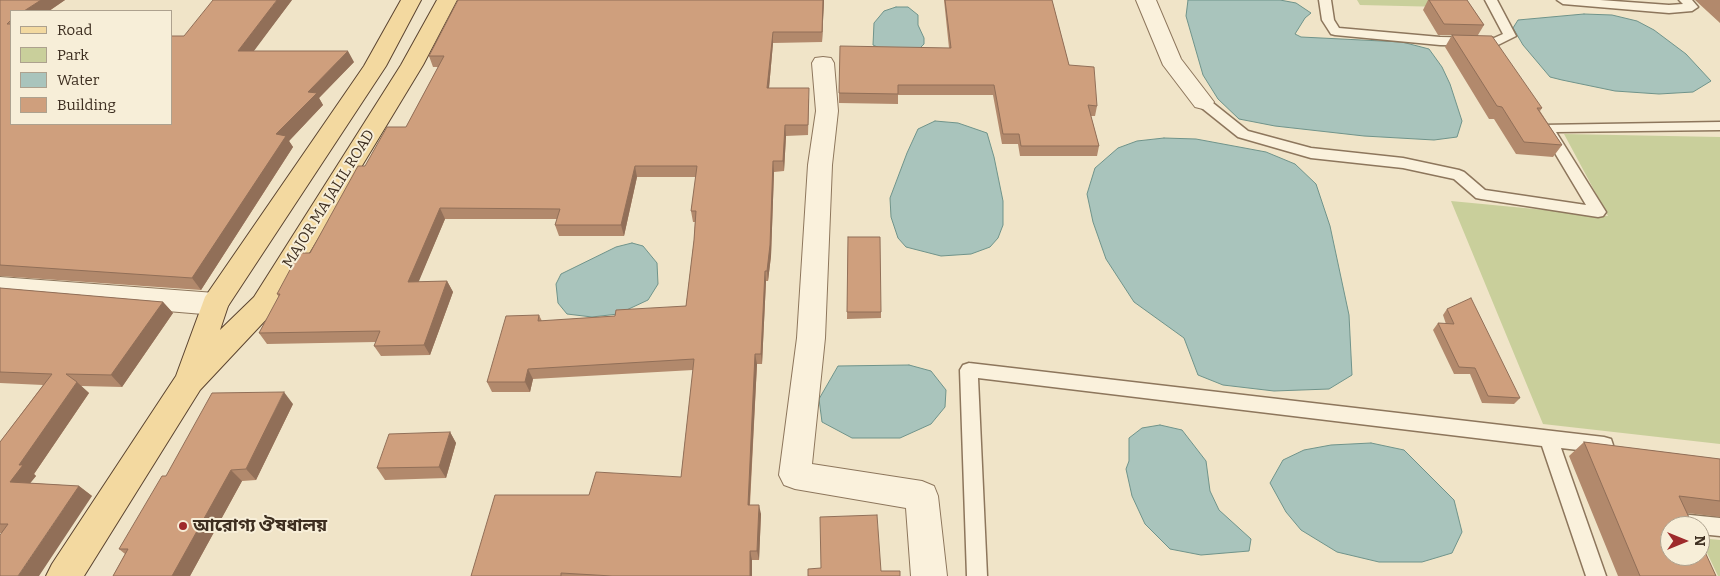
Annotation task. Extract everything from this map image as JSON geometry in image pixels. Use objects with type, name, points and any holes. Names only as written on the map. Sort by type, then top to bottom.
[{"type":"main road","name":"MAJOR MA JALIL ROAD","points":[[189,381],[215,304],[375,66],[411,0]]},
{"type":"main road","name":"MAJOR MA JALIL ROAD","points":[[64,576],[189,381],[264,304],[412,66],[446,0]]},
{"type":"main road","points":[[375,66],[412,66]]},
{"type":"street","points":[[1146,0],[1171,60],[1203,102]]},
{"type":"street","points":[[823,63],[827,112],[820,165],[811,338],[794,475],[922,496],[929,576]]},
{"type":"street","points":[[0,287],[215,304]]},
{"type":"lane","points":[[1325,0],[1328,20],[1335,31],[1440,41],[1496,42],[1510,36],[1491,0]]},
{"type":"lane","points":[[1563,0],[1644,8],[1692,7],[1685,0]]},
{"type":"lane","points":[[1203,102],[1244,134],[1311,153],[1403,163],[1459,175],[1482,194],[1598,212],[1548,128],[1720,126]]},
{"type":"lane","points":[[978,576],[969,370],[1548,437],[1624,448]]},
{"type":"lane","points":[[1548,437],[1596,576]]},
{"type":"green space","points":[[1357,0],[1439,0],[1444,7],[1360,5]]},
{"type":"green space","points":[[1564,134],[1720,137],[1720,444],[1543,424],[1451,201],[1608,216]]},
{"type":"green space","points":[[1710,539],[1720,540],[1720,576],[1718,576],[1710,559]]},
{"type":"water","points":[[1188,0],[1280,0],[1296,3],[1311,13],[1305,18],[1295,34],[1301,37],[1402,42],[1429,49],[1442,67],[1450,84],[1462,121],[1457,137],[1434,140],[1364,136],[1275,126],[1239,119],[1218,99],[1203,75],[1186,16]]},
{"type":"water","points":[[896,7],[908,7],[918,15],[918,25],[924,38],[924,44],[919,49],[884,50],[873,45],[874,23],[884,11]]},
{"type":"water","points":[[1584,14],[1612,15],[1637,21],[1654,30],[1686,54],[1711,81],[1693,92],[1659,94],[1615,91],[1550,77],[1523,45],[1513,28],[1518,20]]},
{"type":"water","points":[[935,121],[958,123],[987,133],[994,157],[1003,201],[1003,225],[998,238],[990,247],[971,254],[941,256],[906,247],[898,238],[891,217],[890,198],[918,129]]},
{"type":"water","points":[[1164,138],[1196,139],[1266,152],[1295,164],[1316,184],[1330,226],[1349,315],[1352,375],[1329,389],[1274,391],[1223,385],[1198,375],[1184,338],[1134,302],[1106,259],[1093,222],[1087,194],[1095,168],[1118,148],[1137,141]]},
{"type":"water","points":[[632,243],[643,246],[657,263],[658,284],[648,300],[618,314],[592,317],[567,314],[558,303],[556,284],[561,274],[616,247]]},
{"type":"water","points":[[909,365],[931,371],[946,390],[945,407],[931,424],[900,438],[852,438],[822,422],[819,399],[838,366]]},
{"type":"water","points":[[1160,425],[1182,430],[1206,461],[1210,491],[1219,510],[1251,539],[1249,551],[1201,555],[1170,549],[1145,524],[1132,496],[1126,469],[1129,461],[1129,438],[1142,428]]},
{"type":"water","points":[[1371,443],[1404,450],[1454,500],[1462,532],[1452,553],[1422,562],[1379,562],[1337,552],[1301,530],[1286,512],[1270,483],[1283,460],[1304,450],[1331,445]]},
{"type":"building","points":[[0,0],[41,0],[26,10],[10,10],[10,21],[7,24],[10,24],[10,125],[172,125],[172,36],[184,36],[213,0],[277,0],[238,51],[348,51],[308,92],[317,93],[276,134],[286,136],[192,278],[0,265]]},
{"type":"building","points":[[458,0],[823,0],[822,32],[773,32],[767,88],[809,88],[808,125],[785,125],[783,161],[773,161],[770,245],[767,271],[765,271],[761,354],[755,354],[748,505],[759,505],[757,551],[750,551],[750,576],[612,576],[561,573],[561,576],[471,576],[495,495],[589,495],[596,472],[681,477],[694,359],[528,369],[525,382],[487,382],[506,316],[539,315],[538,321],[615,316],[616,310],[686,306],[694,240],[696,211],[691,211],[697,166],[635,166],[621,225],[555,225],[560,209],[440,208],[408,282],[447,281],[424,345],[374,346],[380,331],[259,333],[299,253],[310,253],[358,166],[365,166],[387,127],[406,127],[444,56],[429,56]]},
{"type":"building","points":[[945,0],[1052,0],[1069,65],[1094,67],[1097,106],[1088,105],[1099,146],[1021,146],[1019,134],[1003,134],[994,85],[898,85],[898,94],[839,93],[840,46],[951,48]]},
{"type":"building","points":[[1429,0],[1467,0],[1484,25],[1444,24]]},
{"type":"building","points":[[1452,35],[1492,36],[1542,108],[1537,108],[1562,145],[1524,142],[1502,107],[1497,106]]},
{"type":"building","points":[[848,237],[880,237],[881,312],[847,312]]},
{"type":"building","points":[[0,288],[163,302],[111,375],[66,374],[77,382],[19,465],[23,465],[10,482],[79,486],[18,576],[0,576],[0,535],[8,524],[0,524],[0,442],[52,374],[0,372]]},
{"type":"building","points":[[1471,298],[1520,398],[1488,396],[1475,368],[1459,367],[1438,323],[1454,324],[1447,309]]},
{"type":"building","points":[[284,392],[246,469],[231,470],[172,576],[113,576],[128,549],[119,549],[162,476],[166,476],[212,393]]},
{"type":"building","points":[[450,432],[439,467],[377,468],[389,434]]},
{"type":"building","points":[[1584,442],[1720,459],[1720,501],[1679,496],[1688,516],[1660,516],[1660,566],[1710,566],[1710,563],[1716,576],[1640,576]]},
{"type":"building","points":[[877,515],[881,571],[900,571],[900,576],[808,576],[808,569],[821,568],[820,517]]},
{"type":"place","name":"আরোগ্য ঔষধালয়","points":[[183,526]]}]
